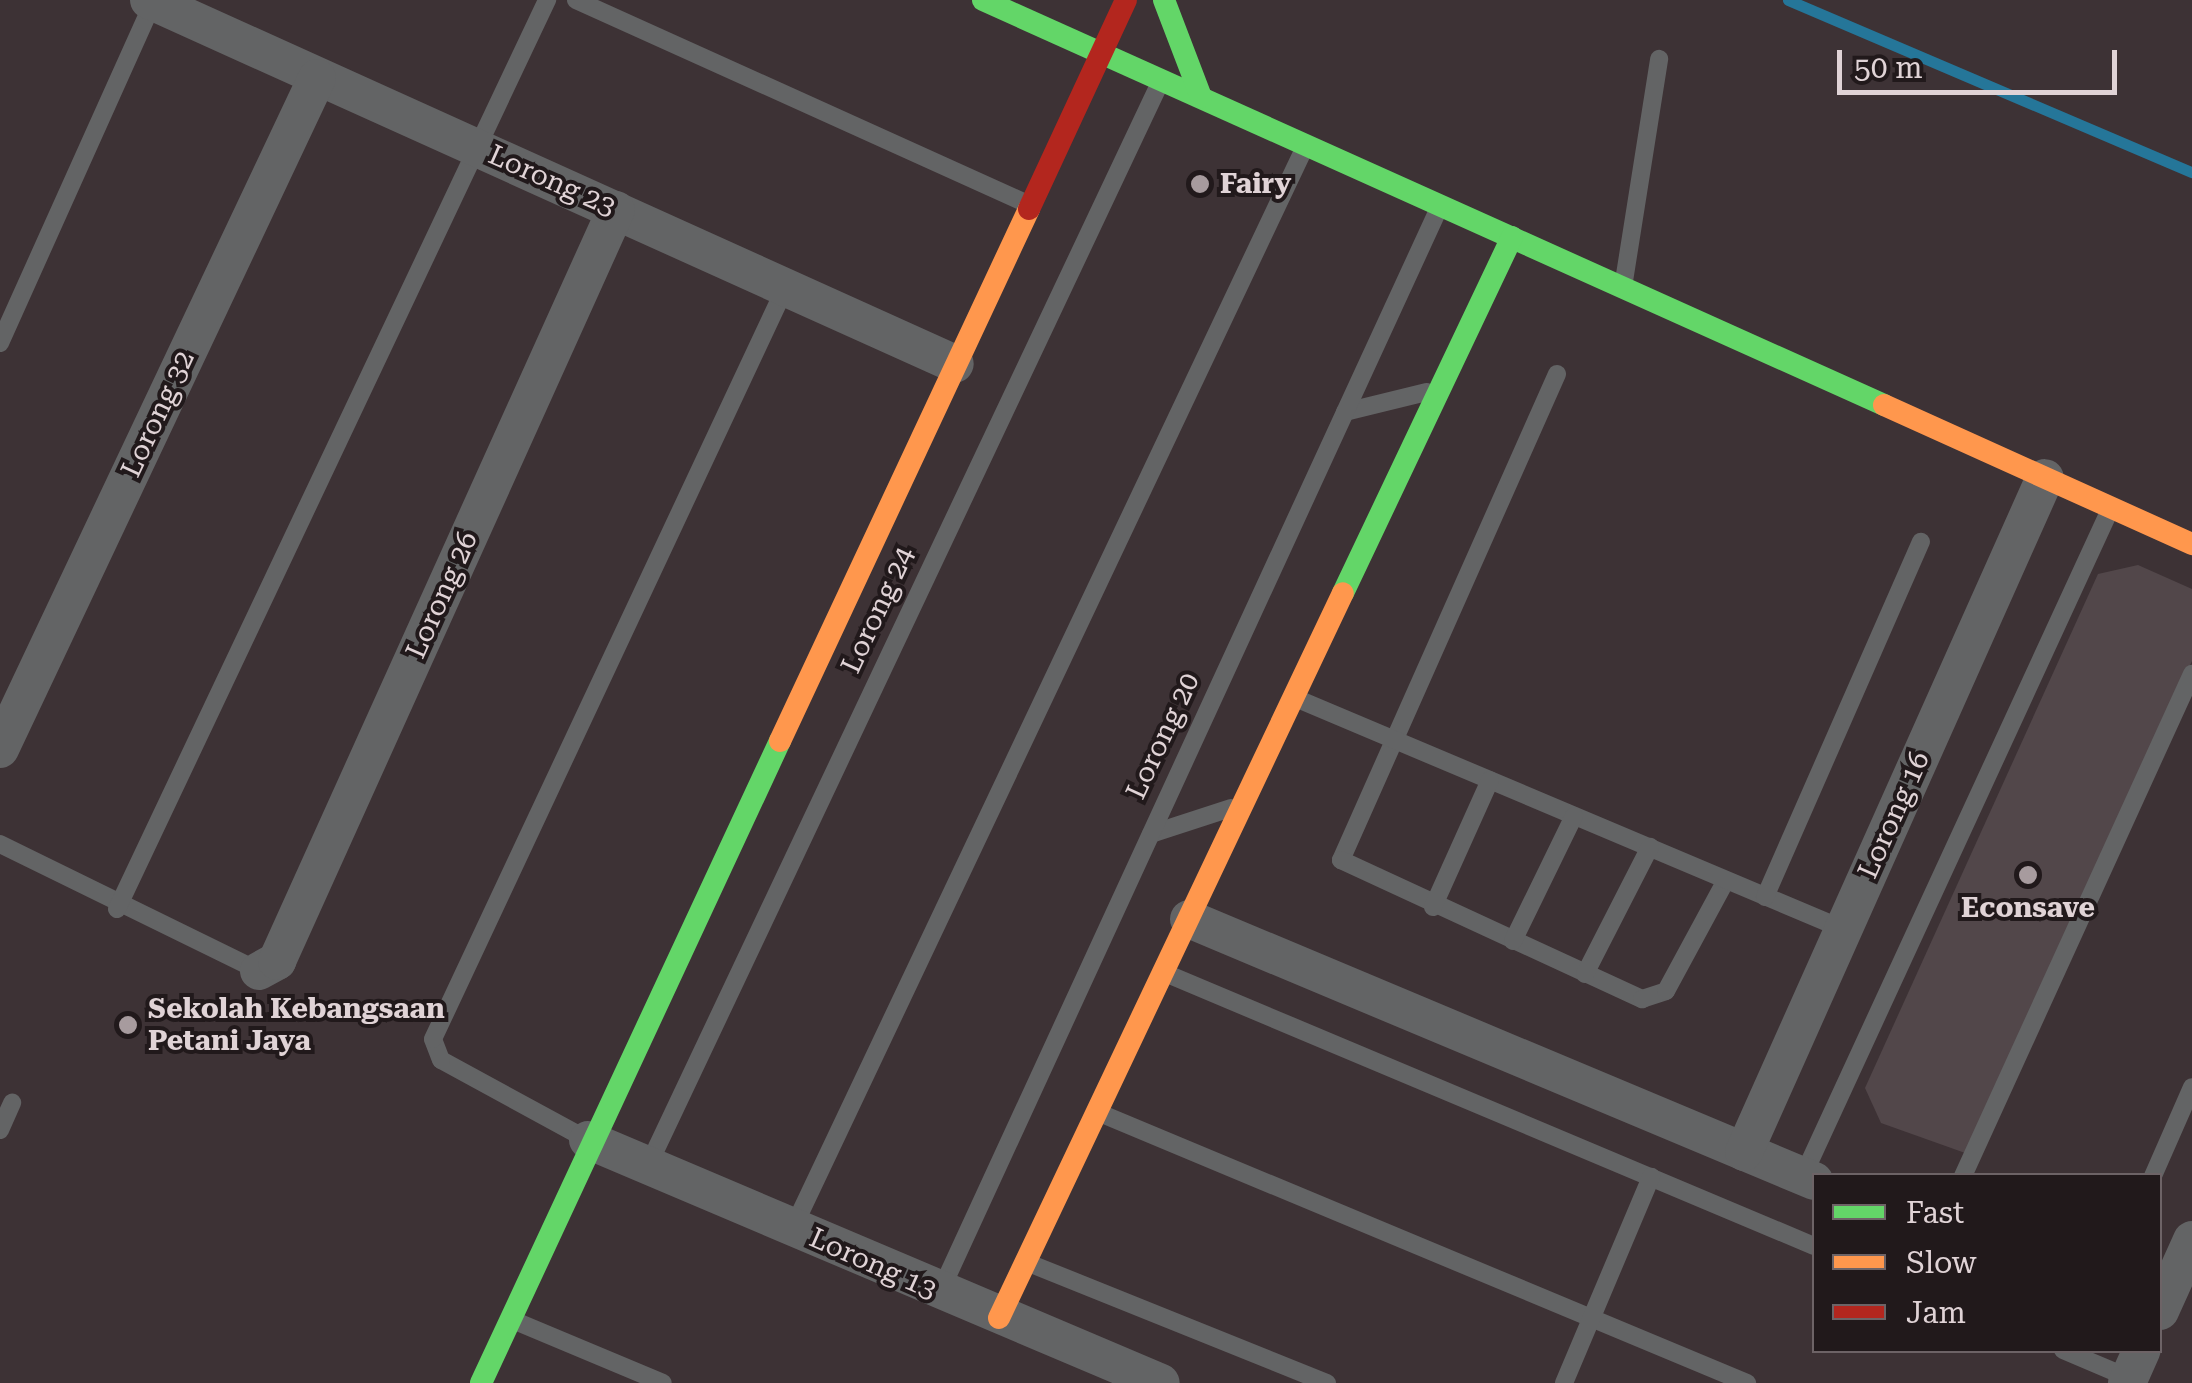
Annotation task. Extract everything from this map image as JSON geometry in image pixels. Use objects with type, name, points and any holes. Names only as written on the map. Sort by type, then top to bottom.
[{"type":"street","points":[[983,0],[2192,544]]},
{"type":"street","name":"Lorong 24","points":[[481,1383],[588,1140],[1126,0]]},
{"type":"street","points":[[1164,0],[1201,97]]},
{"type":"street","name":"Lorong 23","points":[[151,1],[955,364]]},
{"type":"street","name":"Lorong 32","points":[[0,749],[317,78]]},
{"type":"street","name":"Lorong 26","points":[[259,972],[277,961],[616,210]]},
{"type":"street","points":[[999,1318],[1512,237]]},
{"type":"street","name":"Lorong 16","points":[[1744,1152],[2044,478]]},
{"type":"street","points":[[1188,918],[1808,1178]]},
{"type":"street","name":"Lorong 13","points":[[588,1140],[999,1318],[1161,1383]]},
{"type":"street","points":[[2162,1307],[2192,1240]]},
{"type":"lane","points":[[118,909],[480,149],[547,0]]},
{"type":"lane","points":[[576,0],[1030,205]]},
{"type":"lane","points":[[0,344],[151,1]]},
{"type":"lane","points":[[1622,287],[1659,59]]},
{"type":"lane","name":"Lorong 24","points":[[648,1166],[1162,80]]},
{"type":"lane","points":[[793,1228],[1306,144]]},
{"type":"lane","name":"Lorong 20","points":[[940,1292],[1441,205]]},
{"type":"lane","points":[[588,1140],[441,1060],[433,1039],[786,286]]},
{"type":"lane","points":[[1558,374],[1398,741],[1341,860],[1433,907],[1585,974],[1656,998],[1726,880]]},
{"type":"lane","points":[[1345,412],[1440,389]]},
{"type":"lane","points":[[1808,1178],[2111,508]]},
{"type":"lane","points":[[1765,897],[1920,542]]},
{"type":"lane","points":[[1964,1173],[2192,674]]},
{"type":"lane","points":[[1294,697],[1843,929]]},
{"type":"lane","points":[[1433,907],[1490,780]]},
{"type":"lane","points":[[1151,834],[1243,804]]},
{"type":"lane","points":[[1513,942],[1574,816]]},
{"type":"lane","points":[[0,844],[118,909],[259,972]]},
{"type":"lane","points":[[1585,974],[1650,848]]},
{"type":"lane","points":[[1163,973],[1812,1245]]},
{"type":"lane","points":[[2153,1173],[2192,1087]]},
{"type":"lane","points":[[0,1130],[12,1103]]},
{"type":"lane","points":[[1097,1112],[1748,1383]]},
{"type":"lane","points":[[1564,1383],[1651,1178]]},
{"type":"lane","points":[[1026,1262],[1327,1383]]},
{"type":"lane","points":[[511,1320],[662,1383]]},
{"type":"lane","points":[[2073,1353],[2132,1371]]},
{"type":"building","name":"Econsave","points":[[2138,565],[2192,589],[2192,661],[1968,1154],[1881,1123],[1865,1088],[2098,574]]},
{"type":"waterway","points":[[1788,0],[2192,172]]},
{"type":"traffic: fast","points":[[983,0],[1884,405]]},
{"type":"traffic: fast","points":[[1164,0],[1201,97]]},
{"type":"traffic: fast","points":[[1343,593],[1512,237]]},
{"type":"traffic: fast","points":[[481,1383],[780,741]]},
{"type":"traffic: slow","points":[[780,741],[1029,209]]},
{"type":"traffic: slow","points":[[1884,405],[2192,544]]},
{"type":"traffic: slow","points":[[999,1318],[1343,593]]},
{"type":"traffic: jam","points":[[1029,209],[1126,0]]},
{"type":"place","name":"Fairy","points":[[1200,184]]},
{"type":"place","name":"Econsave","points":[[2028,875]]},
{"type":"place","name":"Sekolah Kebangsaan Petani Jaya","points":[[128,1025]]}]
